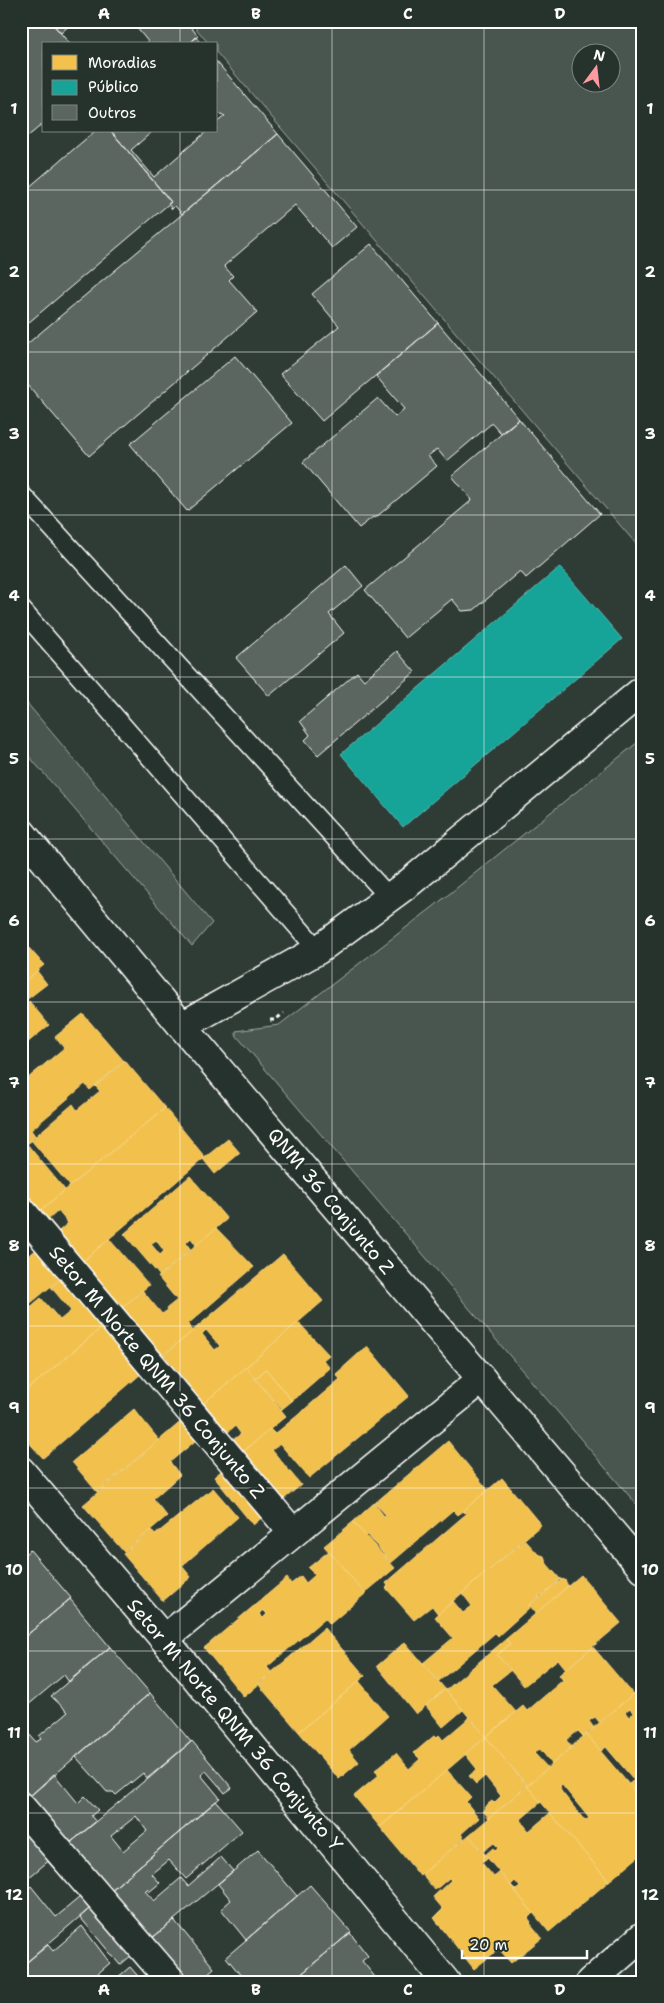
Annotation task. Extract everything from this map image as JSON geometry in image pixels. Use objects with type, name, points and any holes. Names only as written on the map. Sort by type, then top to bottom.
[{"type":"street","points":[[182,1026],[318,950],[388,897],[643,690]]},
{"type":"street","name":"QNM 36 Conjunto Z","points":[[21,832],[182,1026],[643,1569]]},
{"type":"street","name":"Setor M Norte QNM 36 Conjunto Z","points":[[21,1210],[293,1533]]},
{"type":"street","points":[[164,1638],[482,1379]]},
{"type":"street","name":"Setor M Norte QNM 36 Conjunto Y","points":[[21,1471],[164,1638],[446,1982]]},
{"type":"street","points":[[21,1806],[172,1982]]},
{"type":"street","points":[[590,1982],[643,1936]]},
{"type":"lane","points":[[21,494],[388,897]]},
{"type":"lane","points":[[21,609],[318,950]]},
{"type":"path","points":[[267,1021],[275,1020],[291,1008]]},
{"type":"shaded area","points":[[190,21],[643,21],[643,552],[218,54],[218,42],[207,42]]},
{"type":"shaded area","points":[[21,696],[212,923],[192,946],[21,747]]},
{"type":"shaded area","points":[[643,738],[643,1512],[236,1035],[236,1031],[279,1025],[433,907]]},
{"type":"building: Moradias","points":[[21,939],[44,965],[21,984]]},
{"type":"building: Moradias","points":[[37,971],[47,984],[21,1004],[21,984]]},
{"type":"building: Moradias","points":[[29,1001],[49,1025],[21,1048],[21,1004],[23,1006]]},
{"type":"building: Moradias","points":[[83,1014],[124,1061],[90,1090],[85,1084],[31,1130],[36,1137],[21,1149],[21,1084],[64,1048],[55,1037]]},
{"type":"building: Moradias","points":[[125,1061],[165,1108],[70,1186],[31,1140],[73,1104],[77,1110],[100,1091],[95,1086]]},
{"type":"building: Moradias","points":[[165,1108],[204,1156],[203,1159],[83,1261],[59,1231],[68,1223],[58,1211],[49,1219],[41,1210]]},
{"type":"building: Moradias","points":[[228,1139],[240,1153],[215,1174],[203,1159]]},
{"type":"building: Moradias","points":[[27,1144],[65,1190],[41,1210],[21,1186],[21,1149]]},
{"type":"building: Moradias","points":[[190,1176],[227,1219],[196,1245],[191,1238],[186,1243],[191,1250],[160,1276],[124,1234]],"holes":[[[156,1240],[164,1251],[160,1255],[151,1244]]]},
{"type":"building: Moradias","points":[[42,1211],[83,1260],[21,1311],[21,1262],[42,1245],[26,1226]]},
{"type":"building: Moradias","points":[[216,1228],[254,1267],[188,1324],[193,1331],[163,1355],[123,1307],[142,1290],[162,1314],[168,1310],[167,1308],[177,1300],[158,1277]]},
{"type":"building: Moradias","points":[[109,1239],[149,1285],[123,1307],[83,1261]]},
{"type":"building: Moradias","points":[[283,1254],[323,1301],[204,1403],[164,1355]],"holes":[[[206,1330],[220,1346],[215,1350],[202,1334]]]},
{"type":"building: Moradias","points":[[83,1260],[124,1309],[21,1395],[21,1315],[41,1298],[60,1320],[71,1311],[51,1287]]},
{"type":"building: Moradias","points":[[124,1309],[163,1355],[43,1458],[21,1434],[21,1395]]},
{"type":"building: Moradias","points":[[298,1322],[329,1355],[323,1360],[330,1368],[292,1401],[266,1369],[255,1379],[246,1367]]},
{"type":"building: Moradias","points":[[367,1346],[409,1396],[309,1478],[280,1444],[272,1450],[301,1485],[284,1499],[244,1451],[270,1429],[275,1434],[298,1415],[340,1379],[336,1374]]},
{"type":"building: Moradias","points":[[246,1367],[286,1416],[244,1451],[234,1439],[241,1434],[235,1426],[228,1432],[204,1403]]},
{"type":"building: Moradias","points":[[266,1369],[292,1401],[282,1409],[255,1379]]},
{"type":"building: Moradias","points":[[204,1402],[219,1421],[170,1462],[180,1475],[153,1499],[167,1516],[124,1552],[83,1505]]},
{"type":"building: Moradias","points":[[134,1409],[159,1440],[97,1492],[72,1462]]},
{"type":"building: Moradias","points":[[448,1441],[488,1490],[458,1515],[453,1510],[391,1563],[368,1535],[366,1536],[353,1522],[374,1503],[384,1516],[386,1515],[375,1503]]},
{"type":"building: Moradias","points":[[244,1452],[284,1499],[253,1525],[214,1477]]},
{"type":"building: Moradias","points":[[502,1478],[541,1525],[438,1614],[432,1606],[414,1620],[386,1588],[388,1586],[386,1583],[466,1514],[463,1511]]},
{"type":"building: Moradias","points":[[213,1488],[238,1517],[182,1566],[191,1577],[163,1601],[123,1554],[151,1530],[155,1535]]},
{"type":"building: Moradias","points":[[353,1522],[395,1568],[365,1593],[324,1546]]},
{"type":"building: Moradias","points":[[525,1540],[538,1554],[544,1556],[547,1564],[561,1580],[529,1605],[530,1607],[498,1636],[495,1633],[439,1681],[423,1663],[453,1638],[435,1617],[453,1601],[463,1613],[472,1606],[462,1593]]},
{"type":"building: Moradias","points":[[329,1551],[365,1594],[330,1624],[325,1618],[267,1667],[272,1673],[244,1697],[204,1648],[287,1578],[291,1584],[301,1576],[306,1583],[315,1575],[308,1568]],"holes":[[[263,1610],[267,1614],[263,1618],[259,1614]]]},
{"type":"building: Moradias","points":[[581,1575],[621,1623],[566,1669],[558,1659],[524,1686],[497,1655],[510,1644],[506,1639]]},
{"type":"building: Moradias","points":[[560,1579],[565,1580],[568,1586],[536,1613],[529,1605],[539,1596],[540,1598]]},
{"type":"building: Moradias","points":[[324,1628],[365,1676],[299,1732],[258,1684]]},
{"type":"building: Moradias","points":[[506,1639],[510,1644],[497,1655],[511,1670],[492,1685],[516,1712],[486,1737],[446,1690]]},
{"type":"building: Moradias","points":[[405,1642],[445,1689],[416,1714],[377,1666]]},
{"type":"building: Moradias","points":[[593,1647],[633,1694],[600,1723],[595,1717],[589,1721],[594,1728],[584,1737],[578,1731],[566,1740],[572,1747],[552,1764],[540,1749],[534,1753],[548,1768],[527,1786],[486,1737],[523,1706],[527,1711],[563,1680],[559,1675]]},
{"type":"building: Moradias","points":[[359,1681],[388,1716],[349,1750],[359,1762],[339,1779],[299,1732]]},
{"type":"building: Moradias","points":[[643,1686],[643,1801],[629,1784],[634,1780],[606,1747],[601,1751],[586,1734]],"holes":[[[630,1708],[633,1713],[629,1717],[625,1712]]]},
{"type":"building: Moradias","points":[[445,1689],[463,1710],[443,1727],[426,1706]]},
{"type":"building: Moradias","points":[[470,1717],[486,1737],[380,1827],[354,1796],[379,1775],[375,1770],[396,1753],[409,1769],[420,1759],[414,1753],[435,1735],[437,1737],[439,1735],[443,1740]]},
{"type":"building: Moradias","points":[[586,1734],[643,1801],[643,1853],[609,1881],[527,1786]],"holes":[[[562,1785],[589,1818],[585,1821],[561,1791],[560,1787]]]},
{"type":"building: Moradias","points":[[486,1737],[527,1785],[489,1818],[483,1811],[488,1804],[492,1801],[494,1803],[501,1796],[485,1776],[476,1784],[469,1776],[477,1769],[465,1754]]},
{"type":"building: Moradias","points":[[447,1770],[471,1797],[466,1802],[479,1818],[461,1834],[464,1838],[420,1876],[380,1827]]},
{"type":"building: Moradias","points":[[527,1786],[541,1802],[520,1820],[529,1831],[550,1813],[609,1881],[549,1932],[485,1855],[493,1848],[495,1850],[498,1847],[494,1843],[482,1852],[469,1835]],"holes":[[[515,1881],[520,1887],[516,1890],[511,1885]]]},
{"type":"building: Moradias","points":[[469,1835],[488,1858],[481,1862],[494,1877],[500,1872],[533,1913],[528,1918],[542,1938],[511,1963],[499,1949],[474,1969],[434,1918],[443,1909],[433,1897],[451,1880],[449,1878],[435,1890],[422,1874]]},
{"type":"building: Público","points":[[560,567],[622,639],[403,827],[341,754]]},
{"type":"building: Outros","points":[[21,21],[50,21],[68,42],[42,42],[42,125],[21,142]]},
{"type":"building: Outros","points":[[50,21],[74,21],[61,33]]},
{"type":"building: Outros","points":[[131,21],[186,21],[198,36],[191,42],[148,42]]},
{"type":"building: Outros","points":[[196,37],[200,42],[191,42]]},
{"type":"building: Outros","points":[[218,63],[278,134],[182,214],[175,206],[172,209],[168,204],[171,202],[112,132],[152,132],[131,150],[154,177],[206,132],[218,132],[218,121],[225,116],[218,113]]},
{"type":"building: Outros","points":[[94,132],[112,132],[171,202],[21,329],[21,194]]},
{"type":"building: Outros","points":[[278,134],[357,227],[332,248],[295,205],[224,266],[233,276],[229,280],[257,312],[89,456],[21,377],[21,349]]},
{"type":"building: Outros","points":[[371,244],[438,323],[322,421],[280,374],[339,326],[312,294]]},
{"type":"building: Outros","points":[[438,323],[519,419],[501,433],[492,423],[447,461],[437,449],[428,456],[437,466],[375,518],[373,517],[359,528],[303,462],[378,398],[395,417],[404,409],[376,376]]},
{"type":"building: Outros","points":[[235,356],[292,423],[187,511],[130,444]]},
{"type":"building: Outros","points":[[519,419],[600,514],[526,578],[520,571],[474,610],[462,611],[452,599],[405,638],[365,590],[472,500],[452,476]]},
{"type":"building: Outros","points":[[346,565],[363,586],[329,614],[344,633],[269,696],[236,658]]},
{"type":"building: Outros","points":[[397,651],[415,672],[318,755],[305,740],[310,735],[300,721],[357,672],[364,680]]},
{"type":"building: Outros","points":[[30,1550],[71,1598],[21,1640],[21,1557]]},
{"type":"building: Outros","points":[[70,1599],[110,1647],[69,1682],[64,1675],[21,1711],[21,1640]]},
{"type":"building: Outros","points":[[110,1647],[150,1693],[30,1796],[21,1786],[21,1725],[36,1742],[41,1739],[39,1736],[68,1712],[51,1696]]},
{"type":"building: Outros","points":[[150,1693],[191,1742],[148,1779],[143,1773],[116,1795],[113,1792],[107,1792],[76,1757]]},
{"type":"building: Outros","points":[[192,1741],[232,1788],[225,1793],[206,1771],[201,1775],[220,1798],[110,1891],[70,1843]],"holes":[[[136,1816],[147,1831],[123,1851],[111,1836]]]},
{"type":"building: Outros","points":[[54,1774],[78,1803],[85,1796],[98,1810],[91,1816],[96,1822],[70,1843],[30,1796]]},
{"type":"building: Outros","points":[[21,1786],[30,1796],[21,1803]]},
{"type":"building: Outros","points":[[30,1796],[70,1843],[21,1884],[21,1803]]},
{"type":"building: Outros","points":[[216,1801],[242,1831],[186,1879],[169,1860],[152,1874],[160,1883],[149,1892],[147,1889],[145,1891],[154,1901],[181,1878],[188,1886],[221,1857],[233,1871],[151,1939],[110,1891]]},
{"type":"building: Outros","points":[[70,1843],[110,1891],[21,1967],[21,1894],[31,1886],[56,1917],[80,1897],[48,1862]]},
{"type":"building: Outros","points":[[258,1850],[297,1896],[246,1940],[221,1909],[231,1900],[218,1884]]},
{"type":"building: Outros","points":[[310,1885],[351,1932],[292,1982],[246,1982],[226,1957]]},
{"type":"building: Outros","points":[[110,1891],[151,1939],[120,1965],[80,1917]]},
{"type":"building: Outros","points":[[174,1920],[214,1968],[198,1982],[187,1982],[151,1939]]},
{"type":"building: Outros","points":[[82,1926],[110,1963],[88,1982],[21,1982],[21,1967],[48,1945],[53,1951]]},
{"type":"building: Outros","points":[[350,1933],[368,1956],[362,1961],[379,1982],[292,1982]]},
{"type":"building: Outros","points":[[130,1967],[143,1982],[112,1982]]}]
